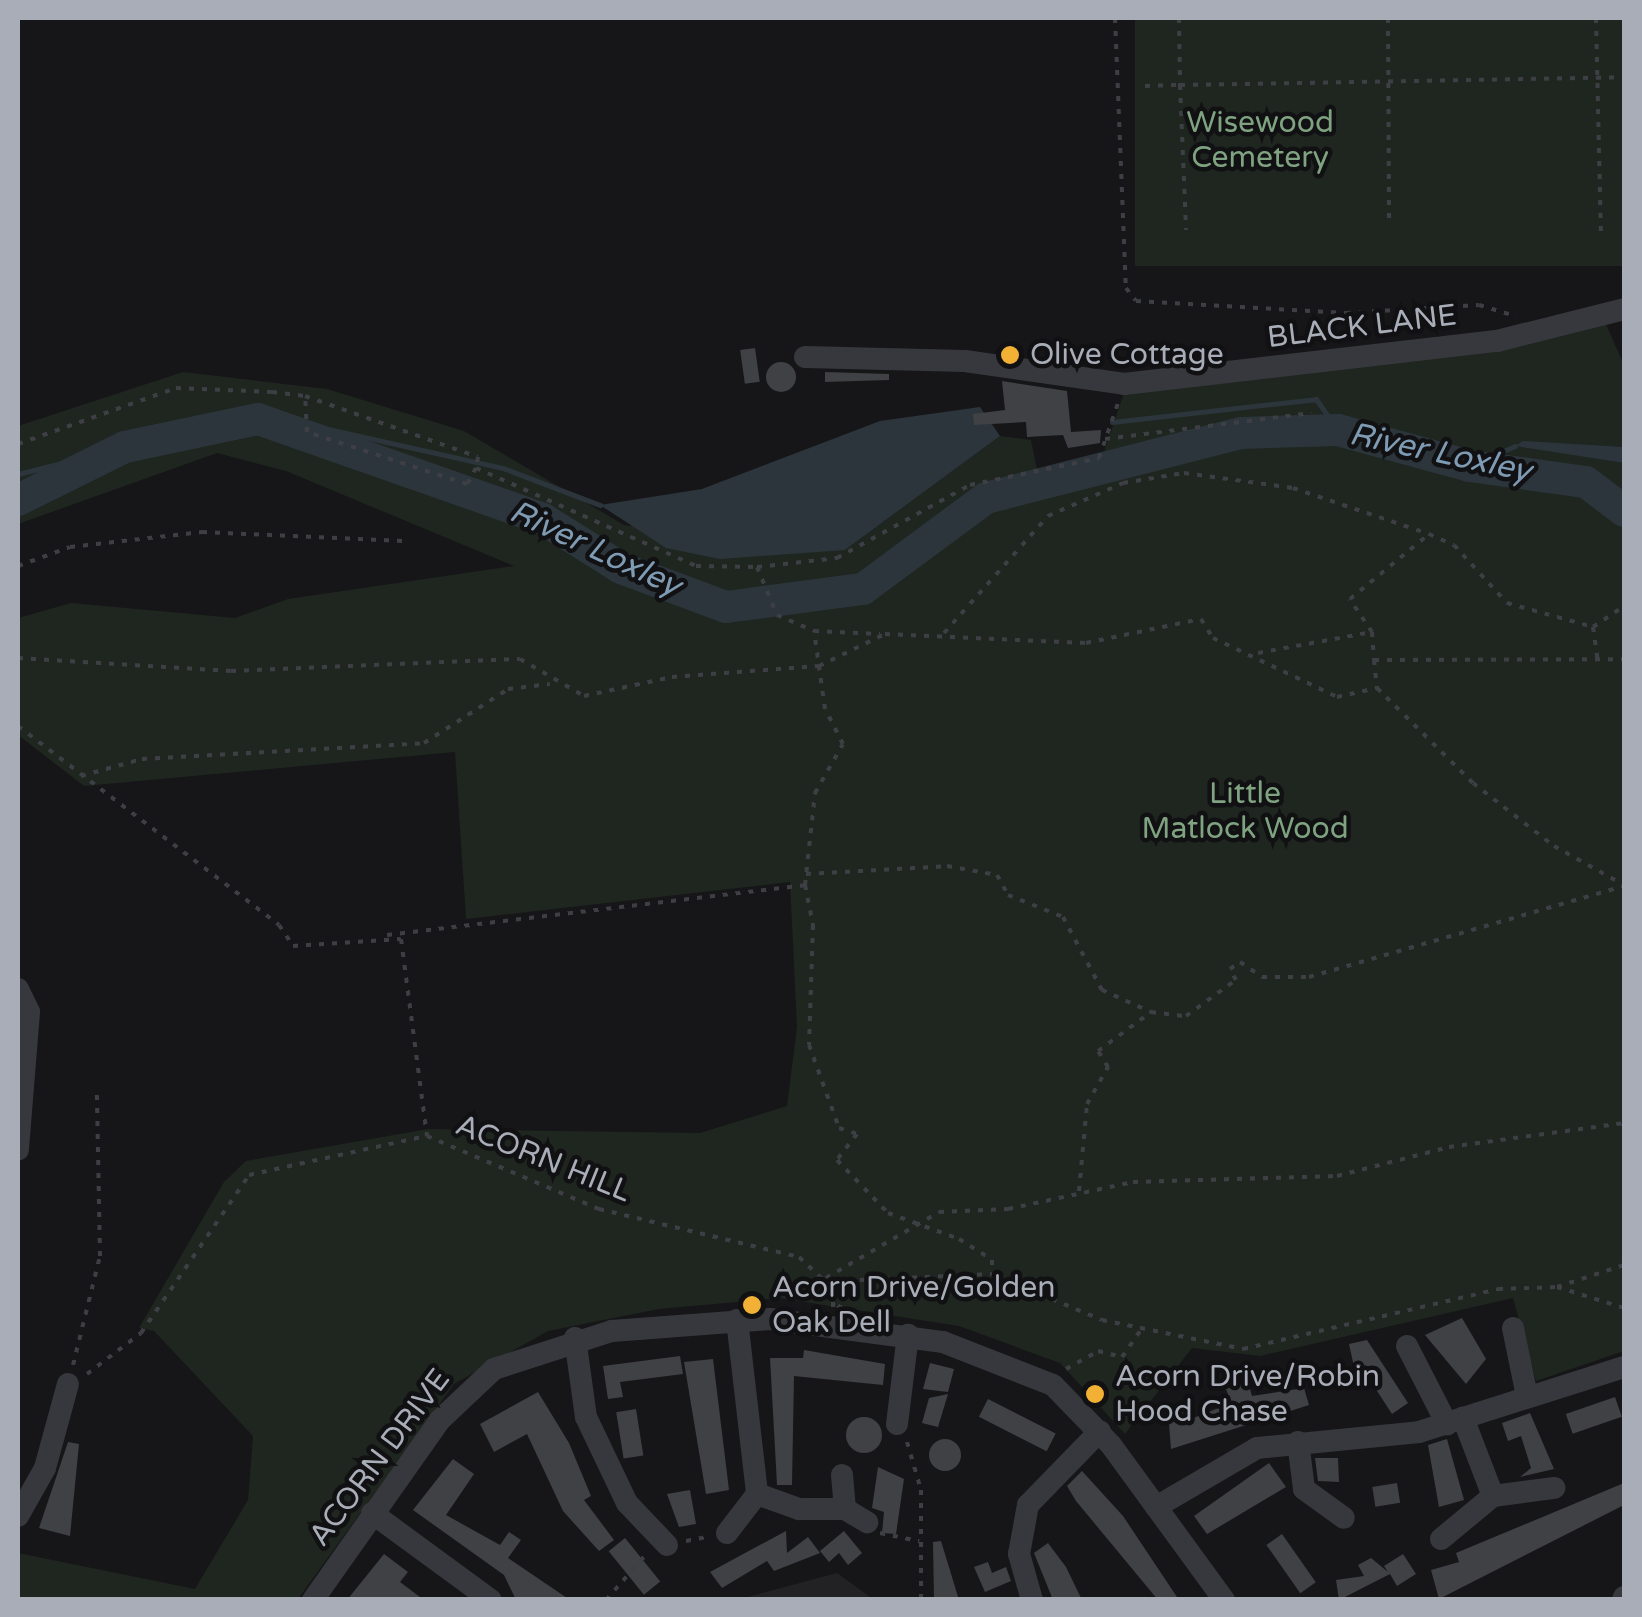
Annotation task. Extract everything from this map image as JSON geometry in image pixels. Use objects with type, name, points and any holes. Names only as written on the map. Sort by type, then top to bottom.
[{"type":"street","name":"BLACK LANE","points":[[804,357],[964,360],[1124,384],[1527,335],[1624,309]]},
{"type":"street","points":[[18,989],[30,1012],[18,1150]]},
{"type":"street","points":[[727,1533],[757,1494],[737,1320]]},
{"type":"street","name":"ACORN DRIVE","points":[[313,1600],[372,1514],[476,1380],[575,1338],[737,1320],[833,1323],[908,1335],[1004,1360],[1053,1384],[1100,1431],[1224,1600]]},
{"type":"street","points":[[1514,1328],[1527,1396]]},
{"type":"street","points":[[897,1424],[908,1335]]},
{"type":"street","points":[[575,1338],[586,1417],[627,1503],[666,1545]]},
{"type":"street","points":[[1407,1346],[1455,1421],[1492,1496]]},
{"type":"street","points":[[1156,1507],[1230,1457],[1298,1442],[1455,1421],[1624,1367]]},
{"type":"street","points":[[18,1516],[44,1468],[68,1384]]},
{"type":"street","points":[[1030,1599],[1019,1554],[1028,1505],[1100,1431]]},
{"type":"street","points":[[1298,1442],[1304,1489],[1344,1518]]},
{"type":"street","points":[[842,1475],[845,1509]]},
{"type":"street","points":[[1441,1540],[1492,1496],[1554,1488]]},
{"type":"street","points":[[757,1494],[799,1509],[845,1509],[866,1522]]},
{"type":"street","points":[[372,1514],[490,1600]]},
{"type":"path","points":[[1115,18],[1126,288],[1136,302],[1346,313],[1479,305],[1512,312],[1527,335]]},
{"type":"path","points":[[1179,18],[1186,230]]},
{"type":"path","points":[[1388,18],[1389,224]]},
{"type":"path","points":[[1596,18],[1601,239]]},
{"type":"path","points":[[1145,86],[1390,84],[1624,76]]},
{"type":"path","points":[[476,468],[696,566],[757,567],[837,558],[970,486],[1099,458],[1124,384]]},
{"type":"path","points":[[18,444],[176,388],[305,396],[478,457],[476,468],[467,484],[306,432],[305,396]]},
{"type":"path","points":[[1105,440],[1310,414]]},
{"type":"path","points":[[944,632],[1048,516],[1123,483],[1184,473],[1293,488],[1429,534],[1454,545],[1507,603],[1593,627],[1624,606]]},
{"type":"path","points":[[18,566],[70,546],[202,532],[403,540]]},
{"type":"path","points":[[1429,534],[1355,590],[1355,611],[1372,632],[1377,688],[1472,783],[1554,846],[1624,886]]},
{"type":"path","points":[[757,567],[771,586],[776,615],[814,630],[944,632],[1086,643],[1201,618],[1212,638],[1258,653],[1337,696],[1377,688]]},
{"type":"path","points":[[1593,627],[1598,662]]},
{"type":"path","points":[[814,630],[819,666],[843,744],[815,793],[805,885],[813,926],[809,1045],[840,1128],[857,1134],[838,1160],[888,1213],[976,1250],[992,1260],[992,1274]]},
{"type":"path","points":[[1258,653],[1372,632]]},
{"type":"path","points":[[18,658],[231,672],[478,657],[520,660],[550,684],[584,696],[623,694],[672,677],[819,666],[885,634]]},
{"type":"path","points":[[1374,660],[1624,659]]},
{"type":"path","points":[[81,776],[142,759],[424,743],[508,689],[550,684]]},
{"type":"path","points":[[18,726],[279,925],[293,946],[805,885]]},
{"type":"path","points":[[806,874],[946,866],[997,876],[1008,895],[1062,916],[1102,990],[1151,1012],[1186,1016],[1236,980],[1230,969],[1240,962],[1262,977],[1309,978],[1624,886]]},
{"type":"path","name":"ACORN HILL","points":[[387,935],[406,948],[427,1136],[600,1209],[798,1258],[826,1278]]},
{"type":"path","points":[[1080,1191],[1086,1104],[1108,1068],[1098,1052],[1151,1012]]},
{"type":"path","points":[[68,1384],[100,1256],[97,1094]]},
{"type":"path","points":[[833,1323],[826,1278],[920,1227],[939,1212],[1008,1209],[1080,1191],[1337,1176],[1449,1147],[1624,1123]]},
{"type":"path","points":[[68,1384],[142,1333],[249,1175],[427,1136]]},
{"type":"path","points":[[856,1264],[860,1280]]},
{"type":"path","points":[[843,1292],[860,1280],[992,1274],[1142,1328],[1272,1349],[1473,1294],[1557,1286],[1624,1266]]},
{"type":"path","points":[[1557,1286],[1624,1308]]},
{"type":"path","points":[[1053,1384],[1098,1350],[1122,1357],[1142,1328]]},
{"type":"path","points":[[897,1424],[916,1465],[921,1600]]},
{"type":"path","points":[[866,1522],[888,1538],[919,1541]]},
{"type":"shaded area","points":[[980,407],[1000,436],[845,550],[720,559],[666,548],[600,505],[702,489],[880,421]]},
{"type":"shaded area","points":[[1523,441],[1624,447],[1624,463],[1515,446]]},
{"type":"shaded area","points":[[837,1573],[873,1599],[740,1599]]},
{"type":"green space","name":"Wisewood Cemetery","points":[[1135,18],[1624,18],[1624,266],[1135,266]]},
{"type":"green space","name":"Little Matlock Wood","points":[[1604,320],[1624,365],[1624,447],[1516,446],[1624,463],[1624,1351],[1536,1381],[1513,1298],[1260,1356],[1192,1348],[1125,1434],[1060,1363],[959,1326],[779,1298],[659,1309],[548,1331],[454,1384],[298,1599],[18,1599],[18,1553],[195,1589],[248,1500],[253,1436],[154,1331],[139,1328],[224,1182],[246,1161],[428,1129],[700,1133],[787,1106],[797,1027],[790,882],[466,919],[455,752],[84,786],[18,735],[18,618],[71,603],[235,618],[288,599],[514,566],[286,471],[217,453],[18,524],[18,426],[183,372],[327,389],[464,431],[624,525],[845,550],[1000,436],[1031,440],[1037,470],[1101,461],[1125,390]]},
{"type":"building","points":[[755,348],[760,382],[745,384],[740,350]]},
{"type":"building","points":[[781,362],[792,366],[796,377],[792,388],[781,392],[770,388],[766,377],[770,366]]},
{"type":"building","points":[[825,372],[889,374],[889,380],[825,382]]},
{"type":"building","points":[[1002,381],[1067,391],[1071,432],[1101,430],[1100,443],[1068,448],[1063,435],[1027,437],[1026,422],[974,425],[973,414],[1005,410]]},
{"type":"building","points":[[1462,1318],[1486,1359],[1466,1384],[1425,1335]]},
{"type":"building","points":[[1367,1340],[1408,1403],[1392,1414],[1366,1374],[1356,1376],[1349,1344]]},
{"type":"building","points":[[804,1350],[885,1364],[883,1385],[794,1376],[792,1485],[777,1485],[770,1358],[803,1358]]},
{"type":"building","points":[[680,1356],[683,1374],[620,1382],[623,1397],[608,1399],[603,1366]]},
{"type":"building","points":[[713,1359],[729,1490],[706,1494],[684,1362]]},
{"type":"building","points":[[930,1363],[954,1369],[948,1392],[923,1389]]},
{"type":"building","points":[[1248,1382],[1252,1396],[1304,1388],[1309,1405],[1171,1449],[1168,1412],[1187,1406],[1191,1419],[1231,1403],[1226,1389]]},
{"type":"building","points":[[538,1392],[569,1443],[591,1496],[584,1500],[614,1540],[599,1551],[563,1511],[527,1434],[494,1452],[480,1424]]},
{"type":"building","points":[[948,1394],[938,1427],[922,1423],[929,1398]]},
{"type":"building","points":[[1615,1397],[1622,1417],[1573,1434],[1566,1414]]},
{"type":"building","points":[[988,1399],[1056,1434],[1047,1451],[979,1417]]},
{"type":"building","points":[[636,1409],[643,1455],[624,1459],[616,1412]]},
{"type":"building","points":[[1530,1413],[1554,1469],[1520,1477],[1531,1468],[1521,1436],[1508,1441],[1502,1423]]},
{"type":"building","points":[[864,1417],[876,1423],[882,1435],[876,1447],[864,1453],[852,1447],[846,1435],[852,1423]]},
{"type":"building","points":[[945,1439],[956,1444],[961,1455],[956,1466],[945,1471],[934,1466],[929,1455],[934,1444]]},
{"type":"building","points":[[1447,1439],[1464,1500],[1439,1507],[1428,1445]]},
{"type":"building","points":[[68,1442],[79,1444],[70,1536],[39,1528]]},
{"type":"building","points":[[1315,1458],[1338,1458],[1339,1482],[1318,1481]]},
{"type":"building","points":[[453,1459],[474,1474],[446,1515],[500,1545],[509,1532],[521,1540],[508,1558],[570,1600],[516,1600],[504,1575],[413,1510]]},
{"type":"building","points":[[1269,1463],[1286,1487],[1207,1534],[1194,1516]]},
{"type":"building","points":[[878,1467],[904,1479],[896,1534],[882,1533],[884,1512],[872,1508]]},
{"type":"building","points":[[1082,1471],[1123,1516],[1179,1600],[1158,1600],[1076,1501],[1067,1486]]},
{"type":"building","points":[[1397,1483],[1400,1503],[1375,1507],[1372,1487]]},
{"type":"building","points":[[1624,1483],[1624,1505],[1439,1599],[1431,1570],[1459,1562],[1456,1553]]},
{"type":"building","points":[[690,1490],[696,1524],[679,1527],[667,1494]]},
{"type":"building","points":[[786,1531],[787,1553],[808,1537],[820,1553],[774,1571],[767,1561],[722,1588],[710,1572]]},
{"type":"building","points":[[844,1531],[862,1553],[848,1565],[839,1553],[829,1562],[820,1551]]},
{"type":"building","points":[[1282,1534],[1316,1582],[1300,1593],[1266,1545]]},
{"type":"building","points":[[625,1538],[660,1582],[644,1595],[609,1551]]},
{"type":"building","points":[[941,1541],[959,1600],[934,1600],[933,1542]]},
{"type":"building","points":[[1048,1543],[1066,1567],[1082,1600],[1053,1600],[1034,1553]]},
{"type":"building","points":[[384,1554],[408,1572],[400,1582],[424,1600],[347,1600]]},
{"type":"building","points":[[1403,1554],[1416,1574],[1397,1586],[1390,1574],[1339,1600],[1336,1580],[1364,1576],[1358,1565],[1371,1558],[1388,1572],[1384,1566]]},
{"type":"building","points":[[988,1562],[992,1573],[1006,1567],[1011,1581],[985,1592],[974,1567]]},
{"type":"waterway","points":[[1112,422],[1316,399],[1338,430]]},
{"type":"waterway","name":"River Loxley","points":[[18,500],[125,447],[258,419],[543,519],[621,568],[726,607],[863,589],[986,498],[1241,433],[1338,430],[1470,466],[1586,482],[1624,511]]},
{"type":"waterway","points":[[289,432],[306,424],[503,468],[600,505]]},
{"type":"waterway","points":[[1470,466],[1515,446]]},
{"type":"waterway","points":[[18,474],[125,447]]},
{"type":"place","name":"Olive Cottage","points":[[1010,355]]},
{"type":"place","name":"Acorn Drive/Golden Oak Dell","points":[[752,1305]]},
{"type":"place","name":"Acorn Drive/Robin Hood Chase","points":[[1095,1394]]}]
